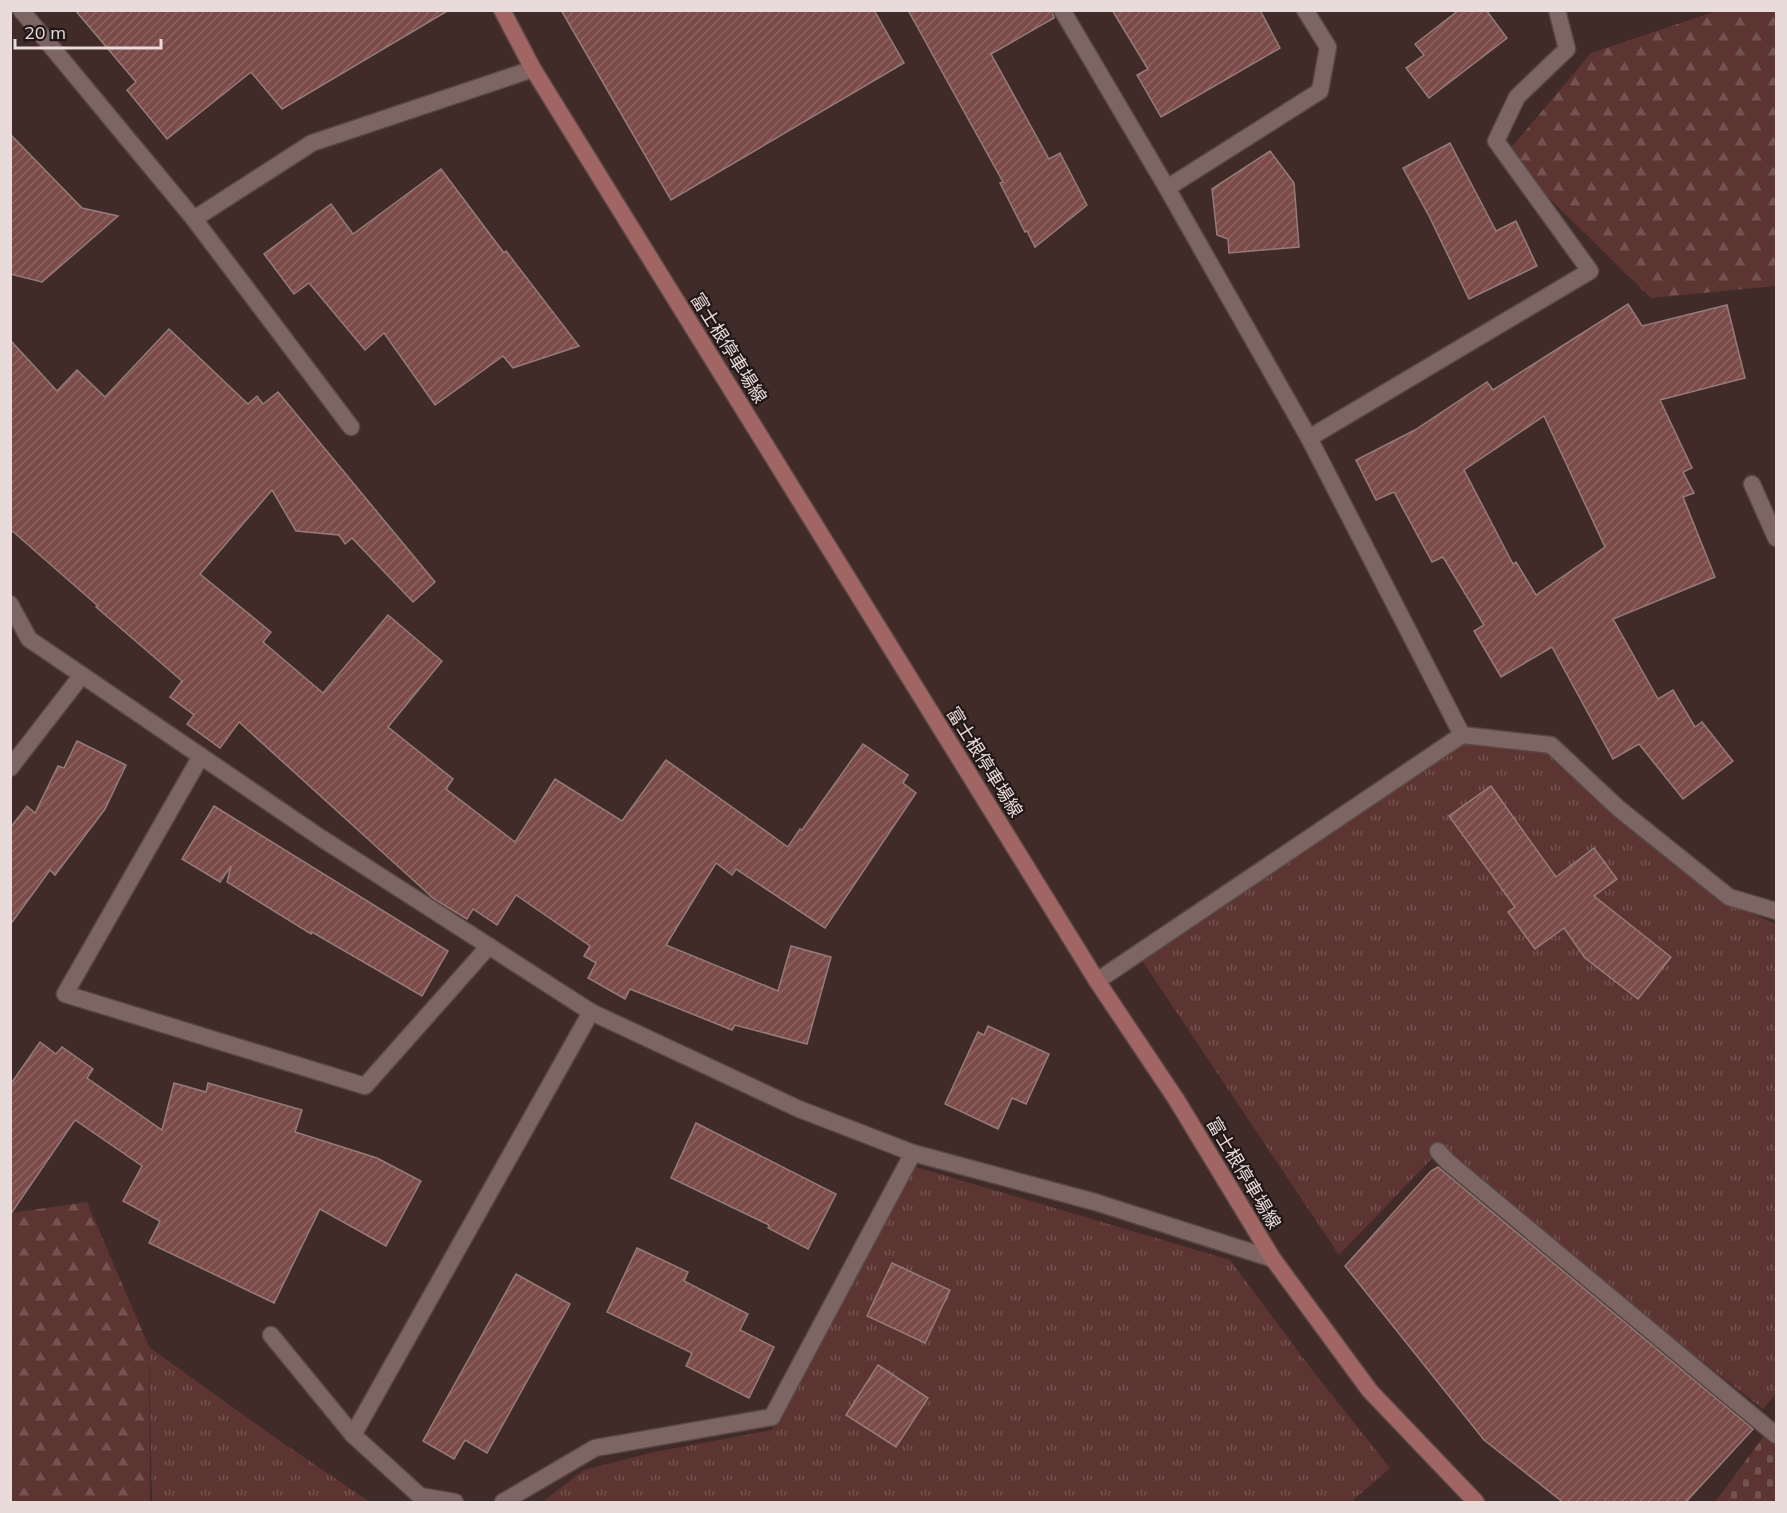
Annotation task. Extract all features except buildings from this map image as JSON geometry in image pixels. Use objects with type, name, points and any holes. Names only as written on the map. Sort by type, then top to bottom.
[{"type":"main road","name":"富士根停車場線","points":[[502,10],[533,69],[1097,981],[1176,1099],[1273,1259],[1370,1391],[1476,1503]]},
{"type":"street","points":[[21,10],[194,219],[351,427]]},
{"type":"street","points":[[1062,10],[1167,188],[1309,438],[1462,735]]},
{"type":"street","points":[[1167,188],[1320,91],[1328,47],[1305,10]]},
{"type":"street","points":[[1309,438],[1590,271],[1496,141],[1516,97],[1567,49],[1557,10]]},
{"type":"street","points":[[194,219],[312,143],[533,69]]},
{"type":"street","points":[[1752,484],[1776,538]]},
{"type":"street","points":[[10,604],[29,639],[321,838],[591,1012],[799,1109],[913,1153],[1095,1202],[1273,1259]]},
{"type":"street","points":[[10,768],[82,675]]},
{"type":"street","points":[[1097,981],[1462,735],[1551,745],[1618,808],[1729,897],[1776,911]]},
{"type":"street","points":[[201,756],[65,994],[365,1086],[489,946]]},
{"type":"street","points":[[353,1435],[591,1012]]},
{"type":"street","points":[[1438,1151],[1448,1162],[1776,1435]]},
{"type":"street","points":[[503,1503],[595,1448],[772,1417],[913,1153]]},
{"type":"street","points":[[271,1335],[353,1435],[420,1496],[455,1503]]},
{"type":"green space","points":[[1716,11],[1776,11],[1776,286],[1651,298],[1505,155],[1591,53]]},
{"type":"green space","points":[[1462,735],[1543,750],[1727,903],[1776,924],[1776,1393],[1763,1409],[1438,1152],[1339,1255],[1137,953]]},
{"type":"green space","points":[[916,1167],[1230,1260],[1313,1371],[1390,1468],[1351,1502],[542,1502],[584,1470],[654,1452],[772,1430]]},
{"type":"green space","points":[[87,1202],[149,1347],[150,1502],[11,1502],[11,1213]]},
{"type":"green space","points":[[149,1347],[280,1441],[370,1502],[152,1502]]},
{"type":"green space","points":[[1776,1420],[1776,1502],[1715,1502]]}]
